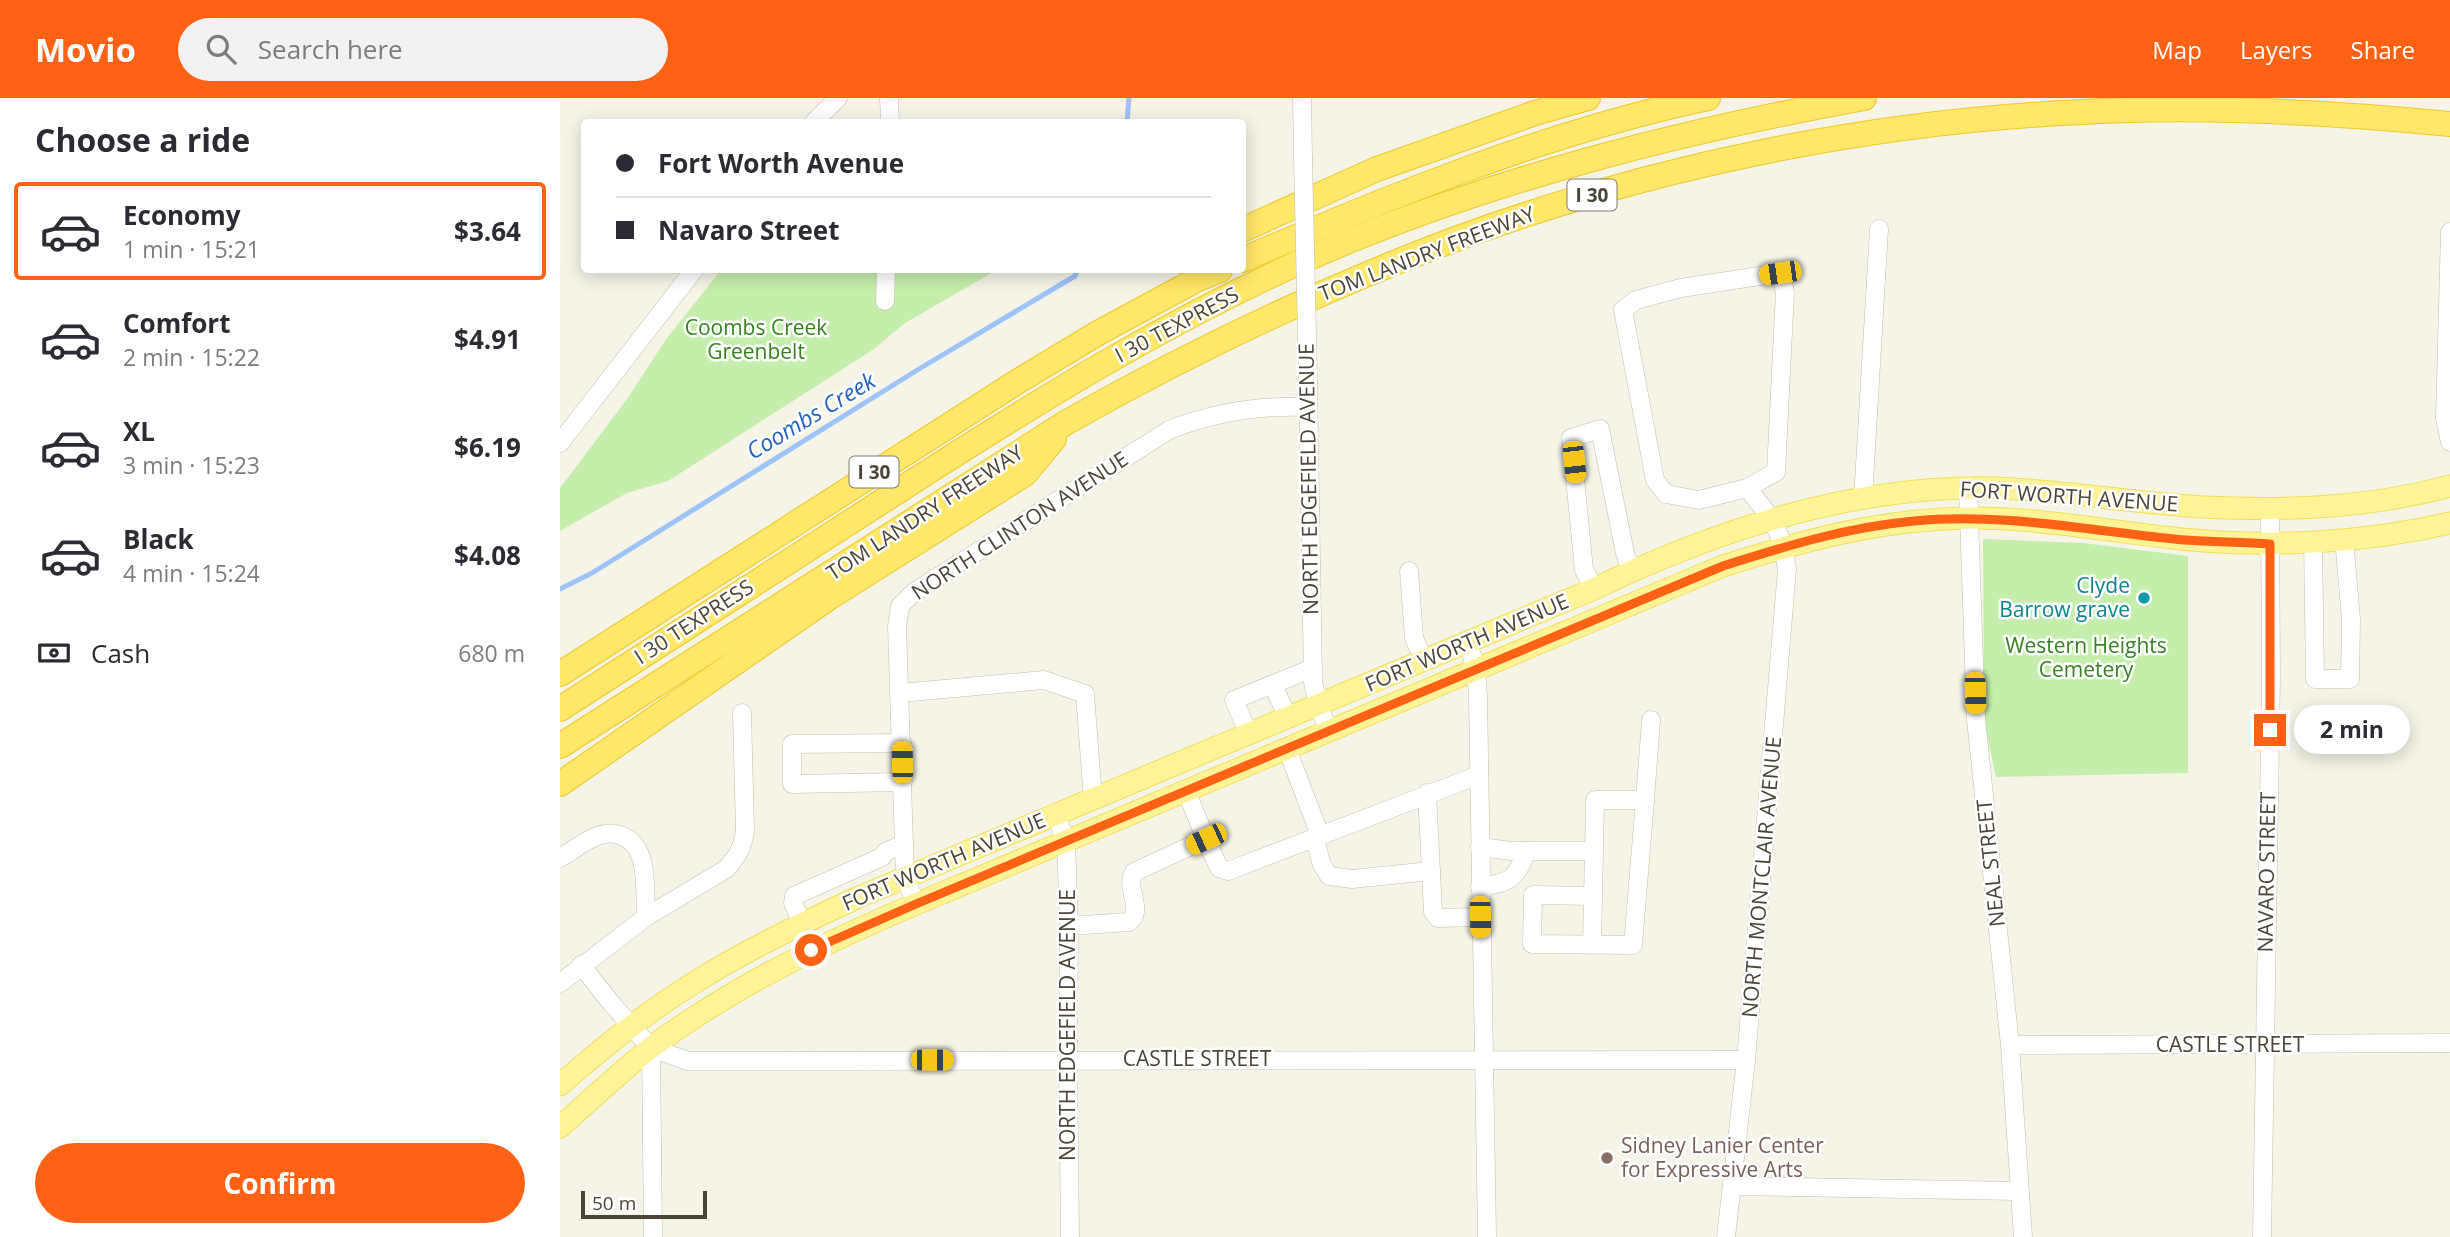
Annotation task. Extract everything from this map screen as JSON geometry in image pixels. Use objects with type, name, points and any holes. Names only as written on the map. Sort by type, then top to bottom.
[{"type":"highway","points":[[1246,228],[1377,169],[1535,113],[1588,98]]},
{"type":"highway","points":[[1246,258],[1341,217],[1523,150],[1612,122],[1708,98]]},
{"type":"highway","name":"I 30 TEXPRESS","points":[[560,709],[1028,407],[1132,348],[1257,283],[1350,241],[1452,202],[1559,168],[1679,135],[1864,98]]},
{"type":"highway","name":"TOM LANDRY FREEWAY","points":[[560,747],[1067,422],[1200,351],[1367,274],[1541,210],[1719,162],[1899,130],[2082,112],[2267,110],[2361,115],[2450,124]]},
{"type":"highway","name":"I 30","points":[[560,674],[942,428],[1198,275]]},
{"type":"highway","points":[[560,784],[830,597],[1025,474],[1067,422]]},
{"type":"main road","name":"FORT WORTH AVENUE","points":[[560,1085],[631,1026],[696,981],[802,923],[905,877],[1594,589],[1631,571],[1773,519],[1863,499],[1968,488],[2078,494],[2202,507],[2313,508],[2374,502],[2450,486]]},
{"type":"main road","name":"FORT WORTH AVENUE","points":[[560,1127],[651,1048],[761,975],[811,950],[1723,566],[1784,547],[1864,528],[1914,521],[1969,518],[2185,540],[2270,544],[2344,539],[2450,523]]},
{"type":"main road","points":[[1631,571],[1643,599]]},
{"type":"street","points":[[817,119],[838,98]]},
{"type":"street","points":[[889,98],[890,119]]},
{"type":"street","name":"NORTH EDGEFIELD AVENUE","points":[[1302,98],[1313,668],[1318,705],[1329,731]]},
{"type":"street","points":[[1863,499],[1879,229]]},
{"type":"street","points":[[2450,232],[2445,418],[2450,442]]},
{"type":"street","points":[[560,443],[692,273]]},
{"type":"street","points":[[885,301],[886,273]]},
{"type":"street","points":[[1780,273],[1785,292],[1776,472],[1747,488],[1699,500],[1666,494],[1655,480],[1623,310],[1636,300],[1681,288],[1780,273]]},
{"type":"street","name":"NORTH CLINTON AVENUE","points":[[916,904],[905,877],[897,626],[900,606],[914,592],[1169,430],[1196,419],[1230,411],[1276,406],[1308,407]]},
{"type":"street","points":[[1594,589],[1584,570],[1571,438],[1600,429],[1631,571]]},
{"type":"street","name":"NORTH MONTCLAIR AVENUE","points":[[1726,1237],[1746,1059],[1787,569],[1784,547],[1773,519],[1747,488]]},
{"type":"street","name":"NEAL STREET","points":[[1968,488],[1976,719],[2010,1045],[2023,1237]]},
{"type":"street","name":"NAVARO STREET","points":[[2262,1237],[2270,508]]},
{"type":"street","points":[[2313,541],[2315,679],[2350,679],[2351,619],[2344,539]]},
{"type":"street","points":[[1409,571],[1414,639],[1424,661]]},
{"type":"street","points":[[1468,642],[1476,670],[1488,1237]]},
{"type":"street","points":[[1249,734],[1234,700],[1313,668]]},
{"type":"street","points":[[900,693],[1044,680],[1085,694],[1093,800]]},
{"type":"street","points":[[1273,685],[1288,718]]},
{"type":"street","points":[[560,983],[646,917],[726,869],[743,847],[745,830],[742,713]]},
{"type":"street","points":[[1593,896],[1533,895],[1532,944],[1633,945],[1651,720]]},
{"type":"street","points":[[902,743],[792,744],[792,784],[903,782]]},
{"type":"street","points":[[1287,749],[1317,836],[1322,864],[1329,876],[1352,879],[1431,872]]},
{"type":"street","points":[[1186,791],[1219,868],[1228,871],[1479,775]]},
{"type":"street","points":[[1427,793],[1433,912],[1437,918],[1480,917]]},
{"type":"street","points":[[1592,944],[1595,800],[1645,800]]},
{"type":"street","name":"NORTH EDGEFIELD AVENUE","points":[[1056,815],[1066,842],[1069,926],[1070,1237]]},
{"type":"street","points":[[560,858],[594,837],[612,833],[626,837],[637,846],[642,859],[646,917]]},
{"type":"street","points":[[1069,926],[1129,922],[1134,919],[1136,913],[1130,881],[1134,872],[1206,839]]},
{"type":"street","points":[[802,923],[793,903],[794,895],[882,857],[885,852],[904,844]]},
{"type":"street","points":[[1480,847],[1594,850]]},
{"type":"street","points":[[1480,887],[1502,883],[1518,873],[1527,850]]},
{"type":"street","points":[[848,872],[859,897]]},
{"type":"street","points":[[581,965],[651,1048],[653,1237]]},
{"type":"street","name":"CASTLE STREET","points":[[2010,1045],[2450,1044]]},
{"type":"street","name":"CASTLE STREET","points":[[651,1048],[688,1061],[1746,1059]]},
{"type":"street","points":[[1732,1186],[2019,1191]]},
{"type":"green space","name":"Coombs Creek Greenbelt","points":[[719,273],[992,273],[905,323],[874,349],[668,481],[627,493],[560,531],[560,488],[627,399],[667,338]]},
{"type":"green space","name":"Western Heights Cemetery","points":[[1983,539],[2083,543],[2188,556],[2188,773],[1996,777],[1984,721]]},
{"type":"waterway","name":"Coombs Creek","points":[[1127,119],[1129,98]]},
{"type":"waterway","name":"Coombs Creek","points":[[560,589],[592,573],[1076,273]]},
{"type":"place","name":"Clyde Barrow grave","points":[[2144,598]]},
{"type":"place","name":"Sidney Lanier Center for Expressive Arts","points":[[1607,1158]]},
{"type":"route","points":[[811,950],[1723,566],[1809,539],[1864,528],[1914,521],[1969,518],[2185,540],[2270,544],[2270,730]]}]
